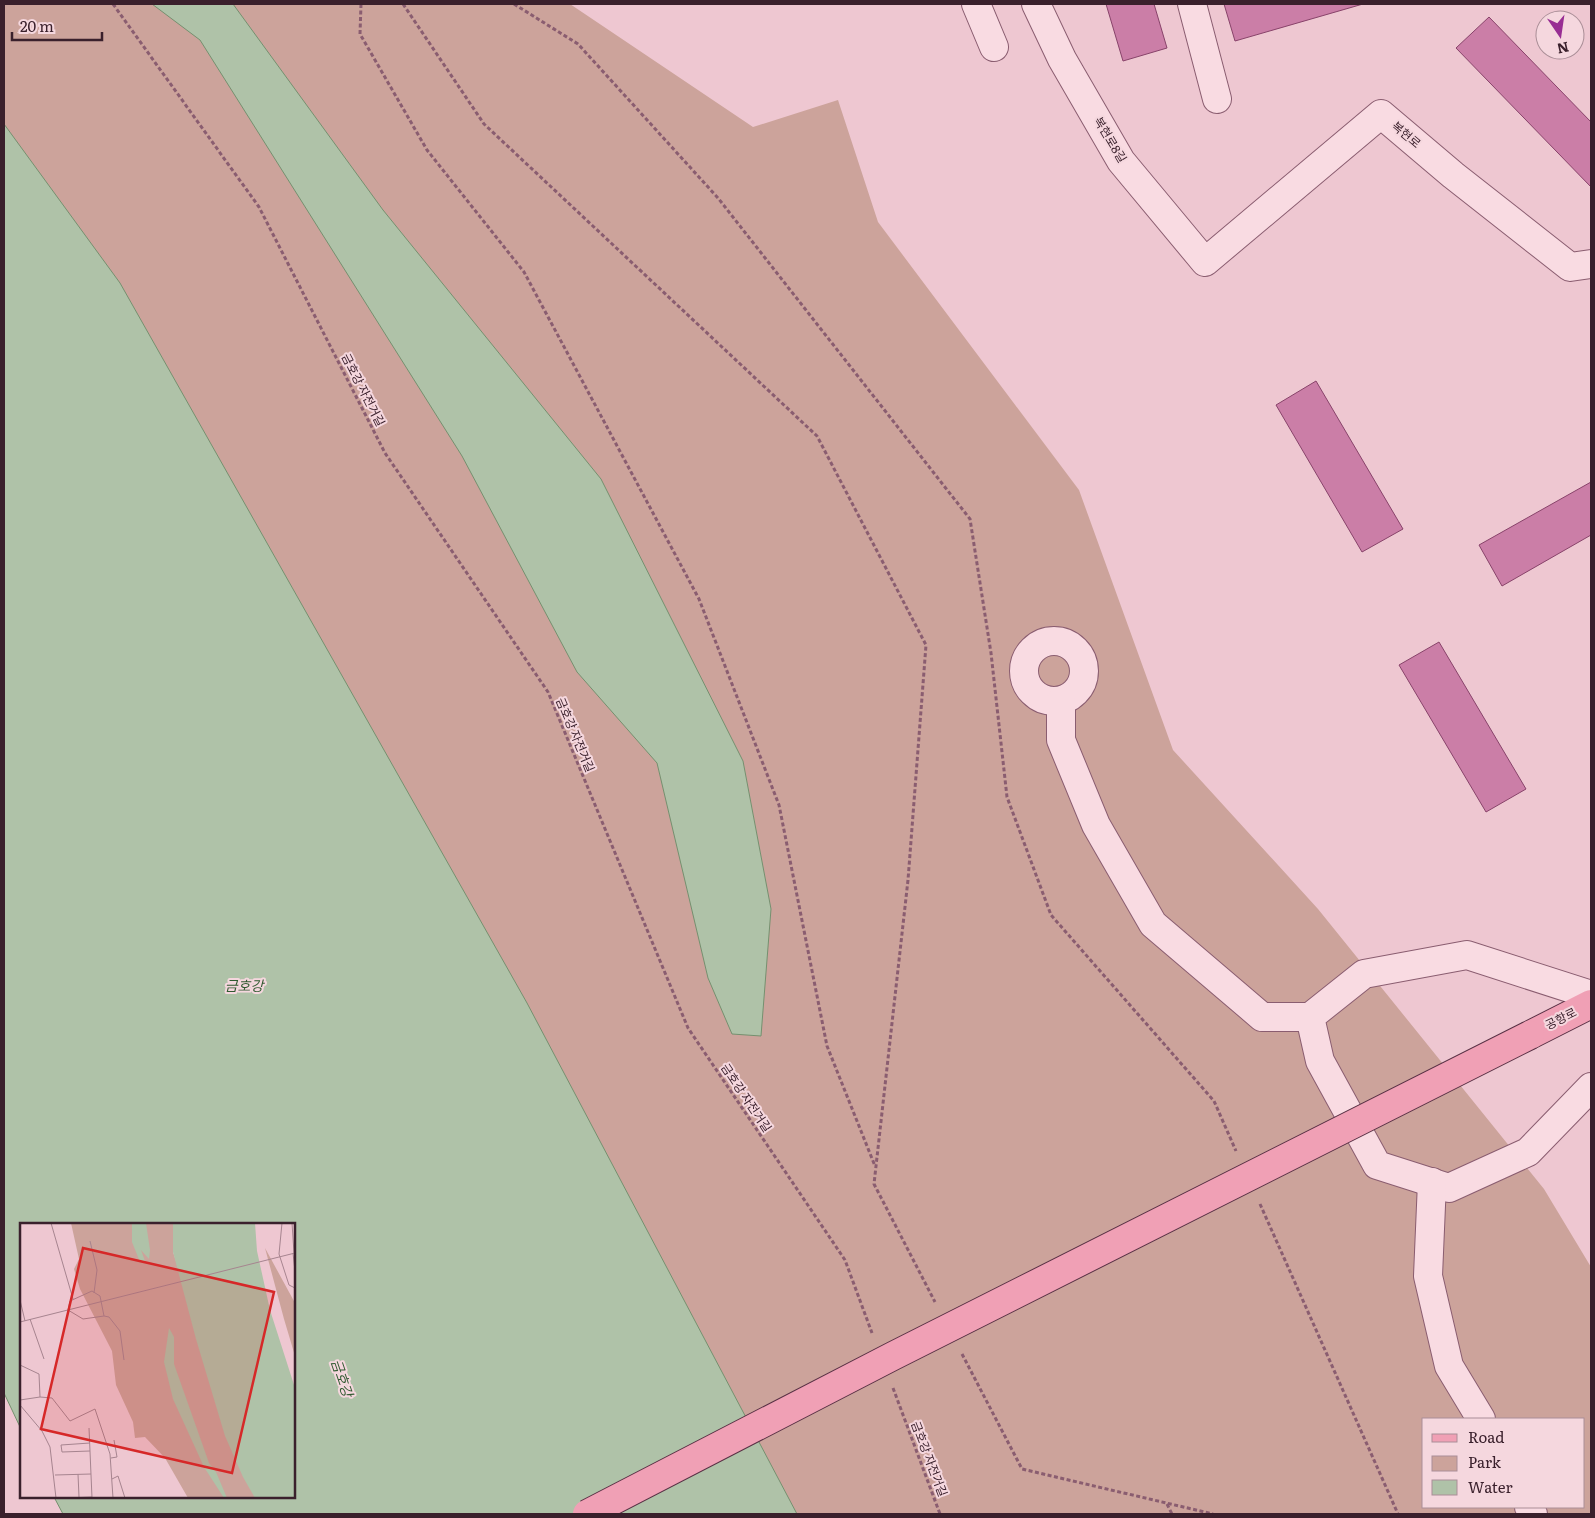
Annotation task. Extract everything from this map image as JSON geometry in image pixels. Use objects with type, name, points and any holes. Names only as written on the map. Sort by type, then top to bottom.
[{"type":"main road","name":"공항로","points":[[587,1514],[893,1356],[1591,1004]]},
{"type":"street","points":[[976,4],[994,47]]},
{"type":"street","name":"복현로8길","points":[[1036,4],[1062,59],[1121,161],[1205,262]]},
{"type":"street","points":[[1192,4],[1217,98]]},
{"type":"street","name":"복현로","points":[[1205,262],[1380,114],[1570,267],[1591,264]]},
{"type":"street","points":[[1061,701],[1061,740],[1092,816],[1153,924],[1262,1017],[1310,1017],[1364,974],[1467,955],[1591,995]]},
{"type":"street","points":[[1310,1017],[1320,1061],[1377,1165],[1449,1188],[1528,1152],[1589,1093]]},
{"type":"street","points":[[1432,1182],[1428,1276],[1449,1366],[1480,1418]]},
{"type":"path","name":"금호강 자전거길","points":[[113,4],[259,207],[385,453],[548,692],[688,1028],[845,1260],[876,1342]]},
{"type":"path","points":[[361,4],[360,34],[427,150],[524,272],[699,599],[779,805],[827,1046],[876,1168]]},
{"type":"path","points":[[403,4],[484,124],[817,436],[926,645],[908,880],[874,1184],[937,1305]]},
{"type":"path","points":[[514,4],[578,44],[718,198],[970,519],[991,653],[1006,796],[1051,915],[1214,1101],[1238,1154]]},
{"type":"path","points":[[1258,1198],[1398,1514]]},
{"type":"path","points":[[959,1348],[1022,1469],[1213,1514]]},
{"type":"path","name":"금호강 자전거길","points":[[893,1387],[940,1514]]},
{"type":"path","points":[[1167,1504],[1172,1514]]},
{"type":"green space","points":[[4,4],[570,4],[753,127],[838,100],[878,222],[1079,490],[1173,750],[1318,909],[1544,1189],[1591,1267],[1591,1514],[786,1514],[4,138]]},
{"type":"water","points":[[152,4],[233,4],[383,210],[601,479],[743,761],[771,909],[761,1036],[732,1034],[708,978],[657,763],[577,672],[462,456],[200,40]]},
{"type":"water","name":"금호강","points":[[4,124],[120,283],[527,1003],[797,1514],[63,1514],[55,1498],[295,1498],[295,1223],[20,1223],[20,1427],[4,1393]]},
{"type":"building","points":[[1106,4],[1154,4],[1167,48],[1123,61]]},
{"type":"building","points":[[1224,4],[1363,4],[1235,41]]},
{"type":"building","points":[[1489,17],[1591,122],[1591,187],[1456,48]]},
{"type":"building","points":[[1316,381],[1403,529],[1362,552],[1276,405]]},
{"type":"building","points":[[1591,482],[1591,535],[1502,586],[1479,545]]},
{"type":"building","points":[[1439,642],[1526,789],[1486,812],[1399,665]]}]
